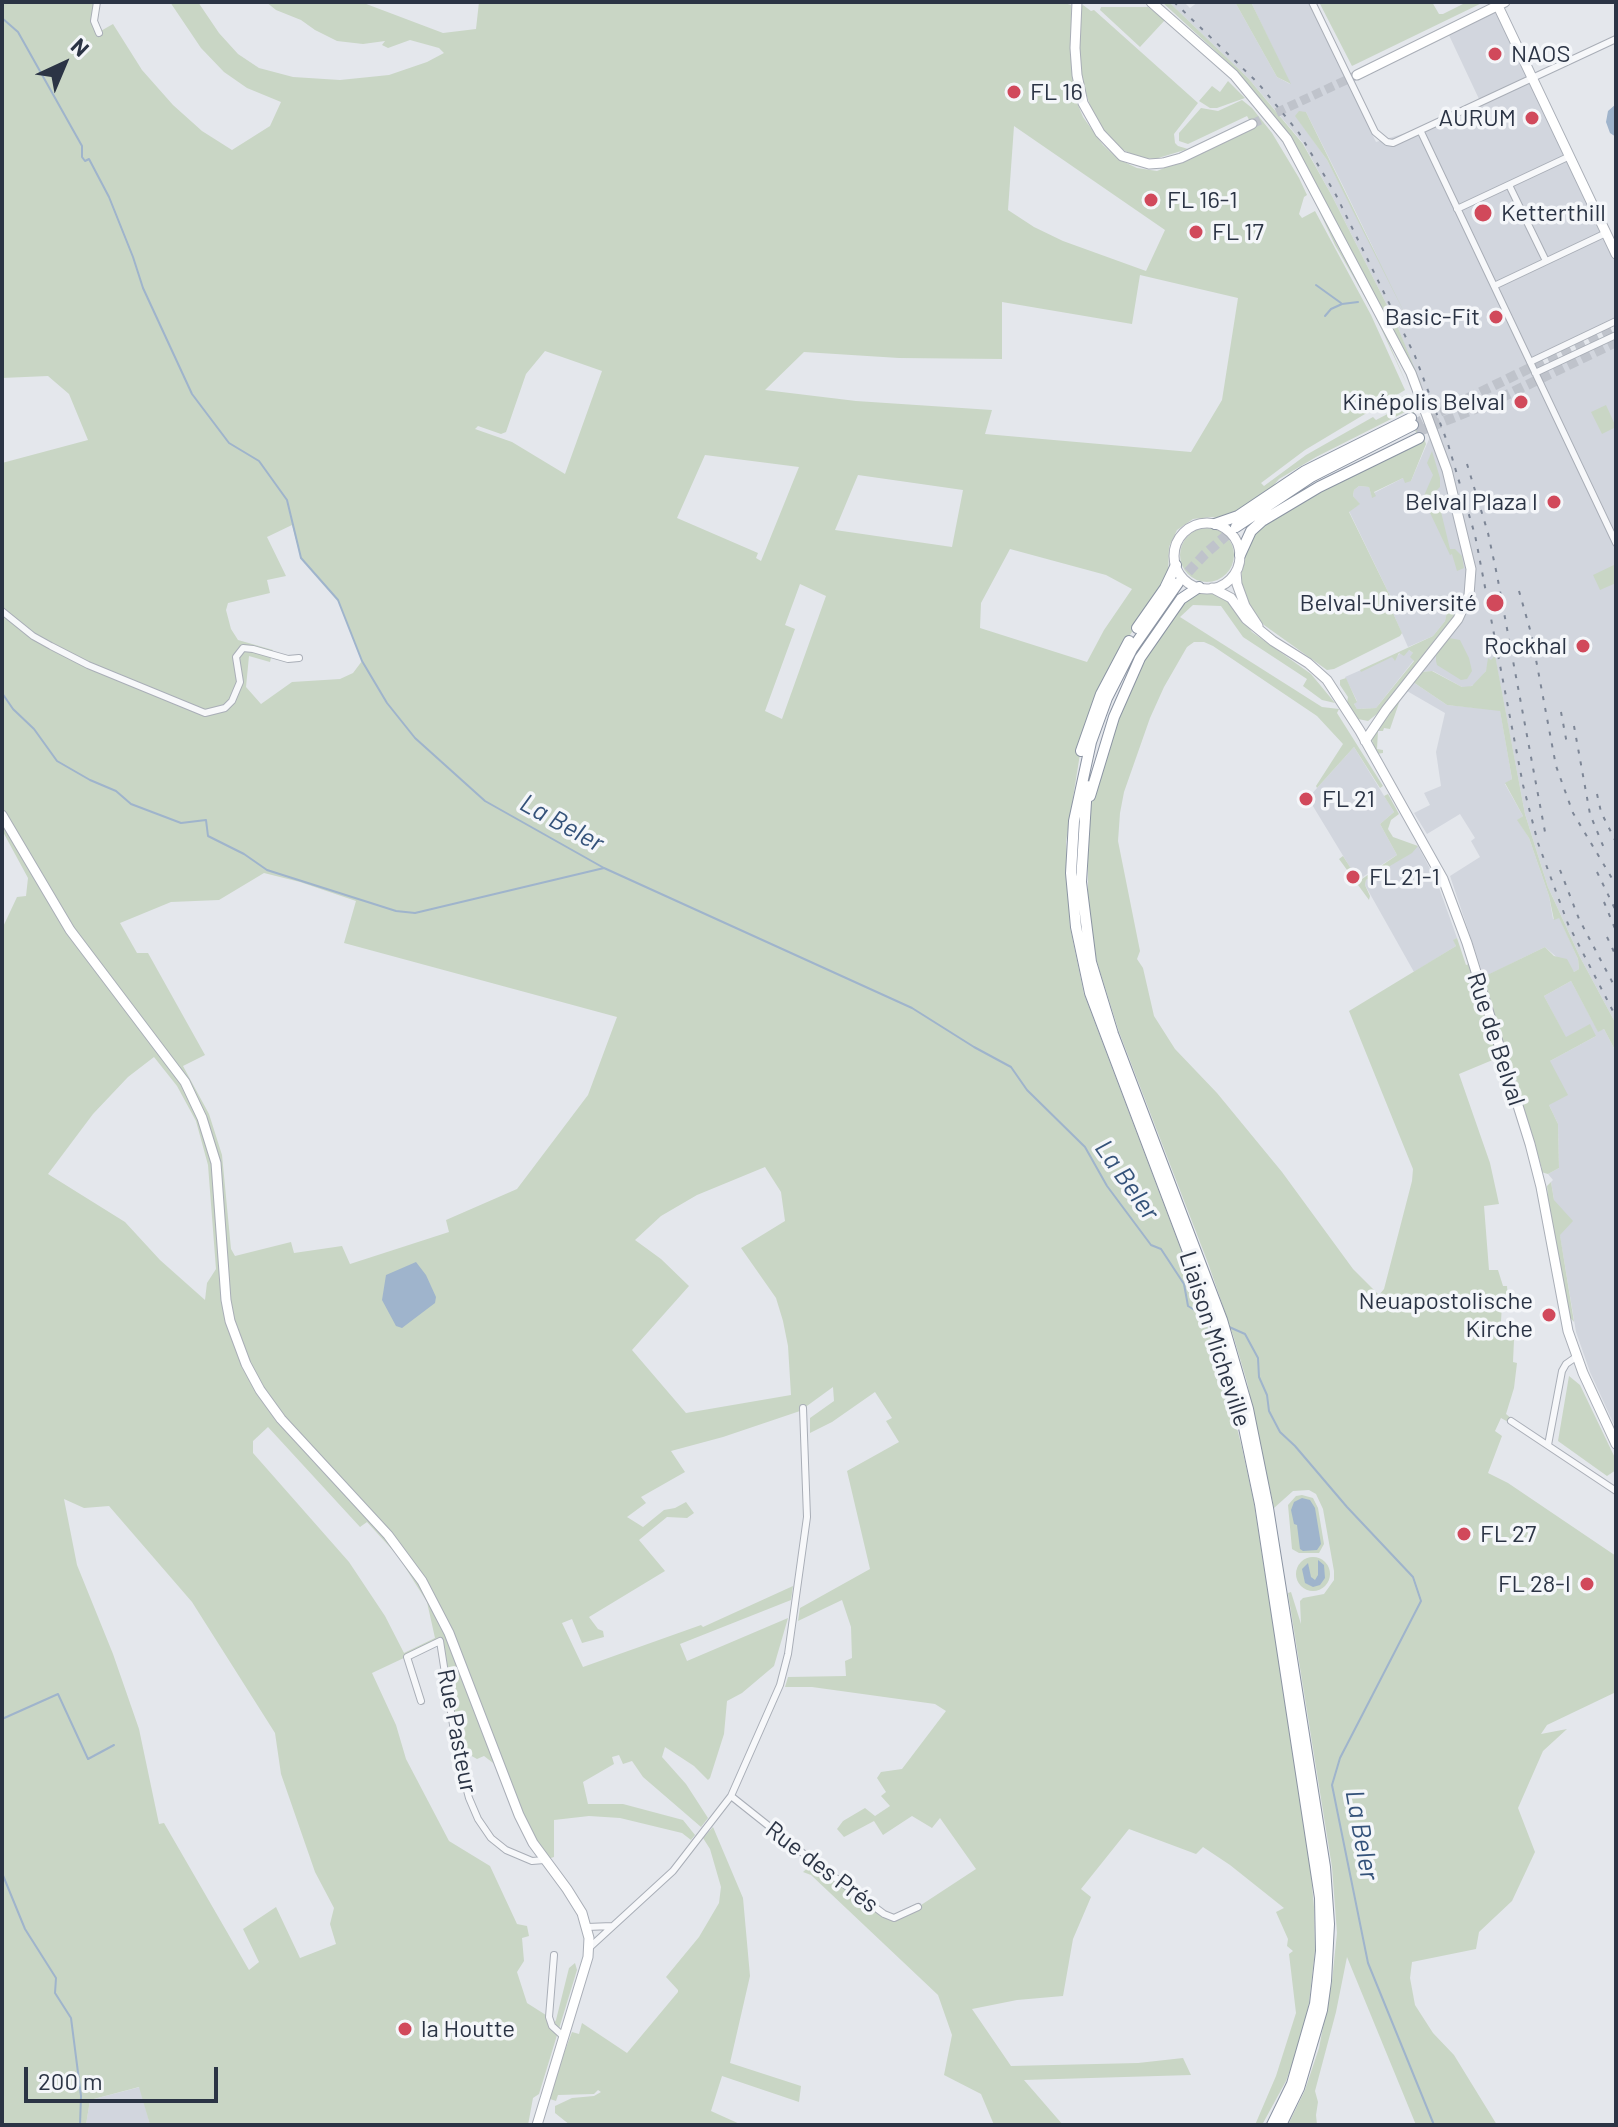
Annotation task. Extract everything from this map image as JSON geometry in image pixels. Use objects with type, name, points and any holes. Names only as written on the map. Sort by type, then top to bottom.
[{"type":"highway","points":[[1215,524],[1230,521],[1305,471],[1415,428]]},
{"type":"highway","points":[[1238,529],[1311,477],[1415,428]]},
{"type":"highway","points":[[1240,555],[1251,531],[1262,521],[1415,428]]},
{"type":"highway","points":[[1079,821],[1079,763],[1095,709],[1118,659],[1165,588],[1176,565]]},
{"type":"highway","name":"Liaison Micheville","points":[[1180,585],[1141,634],[1107,698],[1091,742],[1071,873],[1076,927],[1090,993],[1218,1322],[1248,1409],[1268,1508],[1328,1897],[1328,1950],[1322,2010],[1299,2088],[1281,2125]]},
{"type":"highway","points":[[1079,821],[1132,675],[1150,641],[1175,606],[1187,593],[1199,587]]},
{"type":"highway","name":"Liaison Micheville","points":[[1218,1322],[1260,1504],[1320,1898],[1321,1951],[1315,2004],[1292,2084],[1272,2125]]},
{"type":"main road","points":[[1077,2],[1075,48],[1083,103],[1100,133],[1122,156],[1149,164],[1163,163],[1181,158],[1252,124]]},
{"type":"main road","points":[[1151,2],[1234,75],[1287,139],[1346,255],[1382,317],[1420,394],[1443,454],[1471,569],[1469,595],[1458,619],[1365,741]]},
{"type":"main road","points":[[1357,75],[1502,4],[1533,79],[1616,254]]},
{"type":"main road","points":[[1198,524],[1215,524],[1230,532],[1240,555],[1237,584],[1245,606],[1262,632],[1246,619],[1231,598],[1184,579],[1176,565],[1175,548],[1183,533],[1198,524]]},
{"type":"main road","points":[[1212,588],[1226,583],[1236,572]]},
{"type":"main road","name":"Rue de Belval","points":[[1262,632],[1327,680],[1430,853],[1462,928],[1530,1144],[1576,1357],[1616,1444]]},
{"type":"main road","points":[[1360,731],[1386,710]]},
{"type":"main road","points":[[1351,717],[1360,723],[1370,723]]},
{"type":"main road","name":"Rue Pasteur","points":[[2,815],[70,930],[185,1082],[202,1118],[216,1163],[226,1300],[230,1321],[246,1364],[281,1419],[388,1535],[422,1581],[449,1633],[519,1815],[544,1860],[575,1900],[587,1927],[589,1948],[537,2125]]},
{"type":"street","points":[[97,2],[94,21],[99,33]]},
{"type":"street","points":[[1312,2],[1375,132],[1393,143],[1616,39]]},
{"type":"street","points":[[1421,132],[1616,543]]},
{"type":"street","points":[[1457,209],[1570,156]]},
{"type":"street","points":[[1509,185],[1546,261]]},
{"type":"street","points":[[1494,286],[1606,233]]},
{"type":"street","points":[[1530,362],[1616,321]]},
{"type":"street","points":[[1535,373],[1616,335]]},
{"type":"street","points":[[2,611],[33,636],[63,653],[205,713],[225,708],[238,692],[240,682],[236,657],[243,648],[288,659],[299,658]]},
{"type":"street","points":[[1548,1445],[1562,1371],[1576,1357]]},
{"type":"street","points":[[589,1948],[673,1871],[731,1796],[771,1707],[788,1654],[807,1517],[803,1408]]},
{"type":"street","points":[[1511,1421],[1616,1491]]},
{"type":"street","points":[[1607,1485],[1616,1478]]},
{"type":"street","name":"Rue Pasteur","points":[[421,1701],[407,1657],[440,1641],[458,1757],[478,1819],[491,1838],[506,1850],[532,1861],[544,1860]]},
{"type":"street","name":"Rue des Prés","points":[[731,1796],[884,1914],[894,1918],[918,1907]]},
{"type":"street","points":[[587,1927],[612,1926]]},
{"type":"street","points":[[554,1955],[549,2017],[552,2026],[563,2036]]},
{"type":"shaded area","points":[[1169,2],[1184,2],[1190,8],[1198,2],[1235,2],[1277,77],[1290,84],[1251,2],[1308,2],[1376,142],[1412,131],[1479,99],[1447,31],[1498,6],[1616,254],[1616,321],[1530,362],[1535,373],[1616,335],[1616,1024],[1580,957],[1548,887],[1525,814],[1495,657],[1476,684],[1469,687],[1462,687],[1433,671],[1421,672],[1451,614],[1448,609],[1445,621],[1433,636],[1408,647],[1393,613],[1394,604],[1349,511],[1359,504],[1353,496],[1359,486],[1369,487],[1372,497],[1403,478],[1411,481],[1436,423],[1396,323],[1332,196],[1303,143],[1248,78]],"holes":[[[1306,112],[1379,260],[1327,160],[1296,116]]]},
{"type":"shaded area","points":[[1409,650],[1414,660],[1376,708],[1357,709],[1354,704],[1357,701],[1345,677],[1393,656],[1394,660],[1400,653]]},
{"type":"shaded area","points":[[1413,682],[1447,705],[1500,710],[1512,779],[1505,784],[1523,816],[1518,820],[1529,838],[1549,896],[1553,919],[1559,917],[1578,959],[1579,969],[1574,972],[1545,947],[1484,977],[1450,876],[1480,857],[1471,841],[1475,838],[1460,814],[1427,834],[1414,813],[1430,805],[1424,793],[1441,786],[1436,752],[1445,713],[1407,691]]},
{"type":"shaded area","points":[[1354,747],[1394,812],[1380,824],[1397,855],[1359,882],[1308,798]]},
{"type":"shaded area","points":[[1418,846],[1437,882],[1457,938],[1454,940],[1456,946],[1414,972],[1365,885],[1366,880]]},
{"type":"shaded area","points":[[1571,981],[1598,1031],[1604,1029],[1616,1052],[1616,1429],[1576,1332],[1553,1180],[1548,1174],[1559,1168],[1558,1124],[1549,1105],[1550,1061],[1596,1036],[1566,1038],[1544,996]]},
{"type":"shaded area","points":[[407,2054],[407,2071],[388,2070],[389,2059]]},
{"type":"shaded area","points":[[140,2087],[150,2125],[86,2125],[90,2100]]},
{"type":"green space","points":[[2,2],[97,2],[94,11],[99,32],[113,24],[142,70],[173,105],[202,131],[232,150],[270,126],[281,102],[247,88],[224,72],[201,48],[170,2],[198,2],[238,54],[259,68],[293,77],[340,80],[389,75],[444,53],[439,48],[410,40],[388,48],[382,45],[385,41],[363,44],[337,41],[266,2],[361,2],[443,33],[476,29],[479,2],[1061,2],[1071,5],[1076,100],[1083,117],[1103,145],[1118,159],[1137,168],[1157,171],[1191,157],[1253,127],[1247,116],[1188,144],[1179,141],[1179,133],[1201,108],[1218,111],[1242,100],[1272,133],[1307,195],[1299,214],[1302,218],[1315,211],[1371,315],[1405,390],[1305,450],[1261,483],[1264,486],[1306,455],[1373,417],[1376,420],[1403,406],[1400,398],[1407,394],[1426,444],[1411,481],[1405,483],[1403,478],[1374,492],[1376,496],[1372,498],[1369,487],[1359,486],[1353,496],[1360,504],[1349,512],[1394,604],[1393,613],[1402,633],[1327,670],[1264,625],[1252,611],[1240,582],[1248,542],[1263,524],[1329,486],[1420,442],[1407,411],[1279,479],[1235,515],[1221,519],[1193,519],[1177,530],[1169,547],[1168,577],[1126,641],[1083,735],[1066,842],[1070,927],[1084,994],[1194,1284],[1227,1388],[1242,1448],[1254,1503],[1310,1863],[1315,1951],[1309,2003],[1300,2043],[1286,2081],[1262,2125],[1255,2125],[1276,2076],[1296,2013],[1289,1954],[1293,1951],[1287,1946],[1288,1939],[1276,1912],[1284,1908],[1203,1847],[1196,1854],[1129,1829],[1081,1889],[1091,1897],[1073,1939],[1063,1996],[1017,2000],[972,2009],[1011,2066],[1138,2063],[1183,2058],[1191,2075],[1024,2080],[1063,2125],[994,2125],[981,2094],[944,2075],[952,2035],[938,1995],[811,1875],[803,1872],[814,1862],[894,1918],[918,1907],[976,1869],[940,1818],[932,1828],[912,1816],[883,1835],[874,1821],[844,1837],[837,1829],[843,1821],[865,1808],[875,1816],[890,1806],[881,1796],[886,1792],[877,1778],[881,1772],[902,1769],[946,1711],[935,1704],[812,1687],[785,1687],[788,1677],[846,1676],[845,1661],[852,1658],[851,1627],[842,1600],[798,1621],[800,1608],[870,1569],[847,1471],[899,1442],[886,1421],[892,1418],[875,1392],[832,1422],[810,1433],[810,1418],[834,1401],[833,1387],[800,1411],[671,1451],[685,1472],[641,1497],[646,1503],[627,1517],[643,1527],[664,1510],[686,1502],[694,1513],[687,1518],[667,1517],[639,1540],[665,1571],[589,1617],[603,1631],[604,1637],[582,1643],[572,1619],[562,1623],[583,1667],[701,1625],[703,1627],[793,1586],[791,1600],[680,1644],[687,1661],[788,1618],[774,1666],[742,1693],[727,1701],[724,1734],[710,1778],[708,1780],[694,1766],[665,1747],[662,1757],[686,1784],[708,1818],[701,1827],[643,1777],[632,1761],[623,1764],[619,1755],[612,1757],[614,1764],[583,1782],[588,1804],[623,1804],[683,1820],[695,1835],[691,1840],[682,1833],[620,1818],[589,1816],[554,1820],[554,1857],[544,1860],[501,1769],[484,1756],[477,1759],[468,1754],[458,1757],[440,1641],[372,1673],[396,1725],[406,1759],[449,1841],[490,1866],[517,1924],[527,1926],[529,1936],[522,1938],[524,1961],[517,1972],[527,2003],[549,2017],[553,2025],[569,1968],[575,1963],[577,1970],[539,2094],[533,2098],[528,2125],[150,2125],[139,2087],[90,2100],[86,2125],[2,2125],[2,929],[17,897],[26,896],[28,878],[2,830],[2,463],[88,440],[69,394],[48,376],[2,378]],"holes":[[[1014,126],[1165,230],[1146,271],[1063,241],[1008,210]],[[1140,275],[1238,298],[1222,400],[1191,452],[985,434],[992,410],[856,401],[765,390],[804,352],[899,358],[1002,359],[1002,302],[1132,324]],[[545,351],[602,371],[565,474],[512,442],[475,429],[478,426],[501,434],[506,432],[526,374]],[[705,455],[799,467],[761,561],[756,558],[758,553],[677,518]],[[858,475],[963,490],[952,547],[835,530]],[[292,525],[301,558],[338,600],[362,661],[353,673],[340,679],[292,682],[261,704],[246,687],[249,656],[270,662],[273,650],[238,640],[231,629],[226,610],[228,603],[270,593],[267,580],[286,576],[267,537]],[[1010,549],[1106,575],[1132,589],[1087,662],[980,628],[981,603]],[[800,584],[826,596],[782,719],[765,711],[795,629],[785,625]],[[264,873],[356,901],[344,943],[617,1017],[588,1095],[517,1189],[446,1220],[449,1232],[350,1264],[342,1246],[294,1253],[291,1242],[235,1256],[231,1249],[222,1155],[209,1114],[183,1066],[205,1055],[148,953],[137,953],[120,923],[171,902],[219,900]],[[154,1057],[177,1086],[196,1121],[208,1165],[216,1269],[207,1283],[205,1300],[160,1260],[125,1222],[48,1174],[93,1114],[128,1077]],[[765,1167],[781,1192],[785,1221],[741,1248],[776,1298],[788,1346],[791,1395],[686,1413],[632,1350],[689,1286],[635,1240],[661,1216],[697,1195]],[[268,1427],[360,1527],[367,1522],[398,1556],[427,1602],[435,1638],[404,1653],[385,1616],[349,1562],[253,1453],[253,1441]],[[64,1499],[84,1508],[109,1506],[192,1602],[275,1733],[281,1774],[315,1872],[334,1908],[330,1924],[336,1944],[300,1958],[276,1907],[243,1929],[259,1962],[249,1970],[164,1823],[159,1824],[139,1729],[77,1565]]]},
{"type":"green space","points":[[1162,2],[1169,2],[1248,78],[1303,144],[1396,323],[1422,386],[1288,133],[1237,71]]},
{"type":"green space","points":[[1235,2],[1251,2],[1291,84],[1277,77]]},
{"type":"green space","points":[[1319,2],[1432,2],[1439,14],[1443,14],[1467,2],[1484,2],[1352,66]]},
{"type":"green space","points":[[1083,5],[1094,10],[1198,103],[1174,134],[1175,143],[1188,149],[1155,159],[1136,157],[1115,145],[1104,133],[1082,83],[1079,46]]},
{"type":"green space","points":[[1101,7],[1148,7],[1165,20],[1140,47],[1100,10]]},
{"type":"green space","points":[[1228,81],[1245,98],[1217,108],[1210,108],[1199,101],[1212,86],[1220,92]]},
{"type":"green space","points":[[1299,111],[1306,112],[1407,318],[1327,160],[1295,116]]},
{"type":"green space","points":[[1315,199],[1374,309],[1408,387],[1374,313],[1335,245]]},
{"type":"green space","points":[[1606,405],[1616,427],[1602,434],[1591,412]]},
{"type":"green space","points":[[1432,451],[1440,478],[1440,487],[1436,491],[1450,549],[1455,549],[1462,556],[1464,568],[1457,571],[1452,554],[1423,498],[1433,475],[1427,463]]},
{"type":"green space","points":[[1207,528],[1226,536],[1234,555],[1226,574],[1207,582],[1188,574],[1180,555],[1188,536]]},
{"type":"green space","points":[[1616,564],[1616,583],[1600,590],[1593,575]]},
{"type":"green space","points":[[1193,594],[1214,594],[1227,598],[1252,632],[1311,674],[1335,703],[1322,700],[1303,686],[1307,679],[1243,637],[1221,606],[1193,605],[1180,617],[1322,707],[1339,709],[1337,713],[1383,786],[1380,788],[1354,747],[1317,788],[1343,744],[1317,716],[1213,646],[1194,642],[1187,647],[1150,718],[1124,792],[1120,813],[1118,841],[1140,951],[1137,959],[1143,968],[1154,1016],[1175,1049],[1217,1093],[1282,1172],[1353,1269],[1379,1295],[1384,1289],[1413,1169],[1349,1011],[1456,946],[1453,940],[1457,938],[1466,965],[1469,964],[1496,1052],[1495,1059],[1459,1074],[1490,1163],[1499,1204],[1484,1206],[1489,1270],[1498,1270],[1503,1286],[1507,1286],[1508,1298],[1502,1304],[1500,1339],[1514,1340],[1513,1362],[1517,1363],[1506,1414],[1512,1419],[1510,1423],[1501,1418],[1495,1431],[1502,1436],[1488,1473],[1508,1483],[1616,1556],[1616,1692],[1547,1725],[1541,1734],[1567,1729],[1543,1751],[1518,1808],[1535,1852],[1512,1901],[1479,1932],[1476,1949],[1412,1962],[1410,1978],[1415,2005],[1433,2033],[1454,2055],[1497,2125],[1416,2125],[1347,1957],[1315,2091],[1317,2125],[1288,2125],[1305,2090],[1319,2048],[1332,1981],[1337,1933],[1332,1867],[1288,1593],[1291,1592],[1301,1624],[1300,1601],[1324,1594],[1334,1580],[1334,1571],[1323,1509],[1316,1494],[1309,1490],[1293,1491],[1274,1508],[1247,1382],[1233,1335],[1119,1032],[1097,962],[1088,909],[1088,821],[1099,771],[1133,676],[1170,616]]},
{"type":"green space","points":[[1448,607],[1456,617],[1382,710],[1368,721],[1358,719],[1347,703],[1348,697],[1340,680],[1346,678],[1357,709],[1376,708],[1414,661],[1410,657],[1413,653],[1409,650],[1404,656],[1399,653],[1395,661],[1392,657],[1360,670],[1433,636],[1445,621]]},
{"type":"green space","points":[[1449,638],[1460,640],[1469,658],[1472,671],[1467,679],[1461,680],[1437,665],[1436,654]]},
{"type":"green space","points":[[1495,655],[1525,814],[1548,887],[1580,957],[1616,1024],[1616,1052],[1604,1029],[1598,1032],[1571,981],[1544,996],[1566,1037],[1590,1024],[1596,1036],[1550,1061],[1568,1095],[1549,1105],[1558,1124],[1559,1168],[1548,1174],[1541,1172],[1521,1099],[1481,978],[1545,947],[1554,956],[1567,959],[1574,972],[1579,969],[1578,959],[1559,918],[1554,920],[1529,838],[1517,820],[1523,816],[1505,783],[1512,779],[1500,711],[1447,705],[1413,682],[1421,672],[1432,671],[1462,687],[1472,686],[1486,671],[1488,658],[1491,660]]},
{"type":"green space","points":[[1401,697],[1390,729],[1378,731],[1377,749],[1383,750],[1383,753],[1377,754],[1372,740],[1375,732]]},
{"type":"green space","points":[[1388,794],[1399,814],[1391,820],[1388,829],[1393,837],[1418,846],[1412,853],[1366,880],[1369,900],[1339,859],[1343,856],[1359,881],[1397,855],[1380,824],[1394,812],[1384,796]]},
{"type":"green space","points":[[1551,1182],[1554,1200],[1573,1221],[1560,1235],[1574,1322],[1567,1314],[1549,1210],[1547,1186]]},
{"type":"green space","points":[[1569,1376],[1580,1385],[1616,1460],[1616,1470],[1607,1476],[1558,1441]]},
{"type":"green space","points":[[1296,1496],[1313,1498],[1318,1508],[1324,1544],[1319,1553],[1299,1553],[1292,1549],[1288,1505]]},
{"type":"green space","points":[[1313,1557],[1325,1562],[1330,1574],[1325,1586],[1313,1591],[1301,1586],[1296,1574],[1301,1562]]},
{"type":"green space","points":[[713,1827],[743,1898],[750,1976],[730,2063],[801,2086],[799,2102],[722,2076],[711,2111],[742,2125],[570,2125],[555,2113],[555,2106],[572,2098],[594,2096],[601,2092],[558,2095],[556,2101],[547,2098],[572,2032],[579,2034],[582,2023],[627,2053],[678,1992],[666,1977],[699,1937],[719,1903],[721,1887],[710,1849],[703,1838]]},
{"type":"water","points":[[1616,104],[1616,137],[1610,133],[1606,122],[1608,111]]},
{"type":"water","points":[[416,1262],[426,1275],[436,1297],[435,1303],[402,1328],[396,1326],[382,1300],[386,1275]]},
{"type":"water","points":[[1302,1498],[1310,1500],[1315,1508],[1321,1544],[1317,1550],[1300,1549],[1297,1525],[1294,1524],[1291,1510],[1294,1502]]},
{"type":"water","points":[[1318,1560],[1324,1565],[1325,1578],[1320,1585],[1313,1587],[1305,1583],[1302,1569],[1308,1563],[1311,1577],[1315,1580]]},
{"type":"waterway","name":"La Beler","points":[[2,18],[18,32],[82,146],[82,157],[85,161],[89,159],[109,197],[143,288],[192,394],[229,443],[259,461],[287,500],[301,558],[338,600],[362,661],[387,703],[415,738],[485,801],[604,868],[912,1008],[1011,1067],[1027,1090],[1085,1147],[1107,1186],[1151,1245],[1161,1249],[1184,1284],[1188,1306],[1209,1319]]},
{"type":"waterway","points":[[1316,285],[1341,303]]},
{"type":"waterway","points":[[1325,316],[1342,304],[1358,302]]},
{"type":"waterway","points":[[2,693],[57,761],[116,791],[131,804],[181,823],[206,820],[208,836],[267,870],[396,911],[415,913],[604,868]]},
{"type":"waterway","name":"La Beler","points":[[1227,1326],[1245,1334],[1258,1358],[1259,1377],[1267,1395],[1269,1411],[1280,1432],[1413,1577],[1421,1601],[1340,1758],[1332,1785],[1368,1963],[1434,2125]]},
{"type":"waterway","points":[[2,1719],[58,1694],[88,1759],[114,1745]]},
{"type":"waterway","points":[[2,1873],[25,1929],[56,1978],[55,1993],[71,2018],[81,2096],[80,2125]]},
{"type":"tunnel","points":[[1252,124],[1357,75]]},
{"type":"tunnel","points":[[1413,425],[1616,326]]},
{"type":"tunnel","points":[[1417,432],[1490,403],[1616,342]]},
{"type":"tunnel","points":[[1178,583],[1236,527]]},
{"type":"railway","points":[[1174,2],[1258,83],[1299,133],[1336,195],[1415,356],[1448,444],[1475,535],[1523,785],[1538,843],[1568,924],[1616,1017]]},
{"type":"railway","points":[[1467,464],[1497,575],[1545,832]]},
{"type":"railway","points":[[1519,591],[1531,633],[1556,766],[1573,813],[1616,885]]},
{"type":"railway","points":[[1561,712],[1567,744]]},
{"type":"railway","points":[[1574,726],[1590,814],[1606,853]]},
{"type":"railway","points":[[1597,794],[1601,812],[1616,842]]},
{"type":"railway","points":[[1560,870],[1579,919],[1616,989]]},
{"type":"railway","points":[[1597,872],[1616,911]]},
{"type":"railway","points":[[1604,902],[1616,931]]},
{"type":"railway","points":[[1607,937],[1616,956]]},
{"type":"place","name":"NAOS","points":[[1495,54]]},
{"type":"place","name":"FL 16","points":[[1014,92]]},
{"type":"place","name":"AURUM","points":[[1532,118]]},
{"type":"place","name":"FL 16-1","points":[[1151,200]]},
{"type":"place","name":"Ketterthill","points":[[1483,213]]},
{"type":"place","name":"FL 17","points":[[1196,232]]},
{"type":"place","name":"Basic-Fit","points":[[1496,317]]},
{"type":"place","name":"Kinépolis Belval","points":[[1521,402]]},
{"type":"place","name":"Belval Plaza I","points":[[1554,502]]},
{"type":"place","name":"Belval-Université","points":[[1495,603]]},
{"type":"place","name":"Rockhal","points":[[1583,646]]},
{"type":"place","name":"FL 21","points":[[1306,799]]},
{"type":"place","name":"FL 21-1","points":[[1353,877]]},
{"type":"place","name":"Neuapostolische Kirche","points":[[1549,1315]]},
{"type":"place","name":"FL 27","points":[[1464,1534]]},
{"type":"place","name":"FL 28-I","points":[[1587,1584]]},
{"type":"place","name":"la Houtte","points":[[405,2029]]}]
